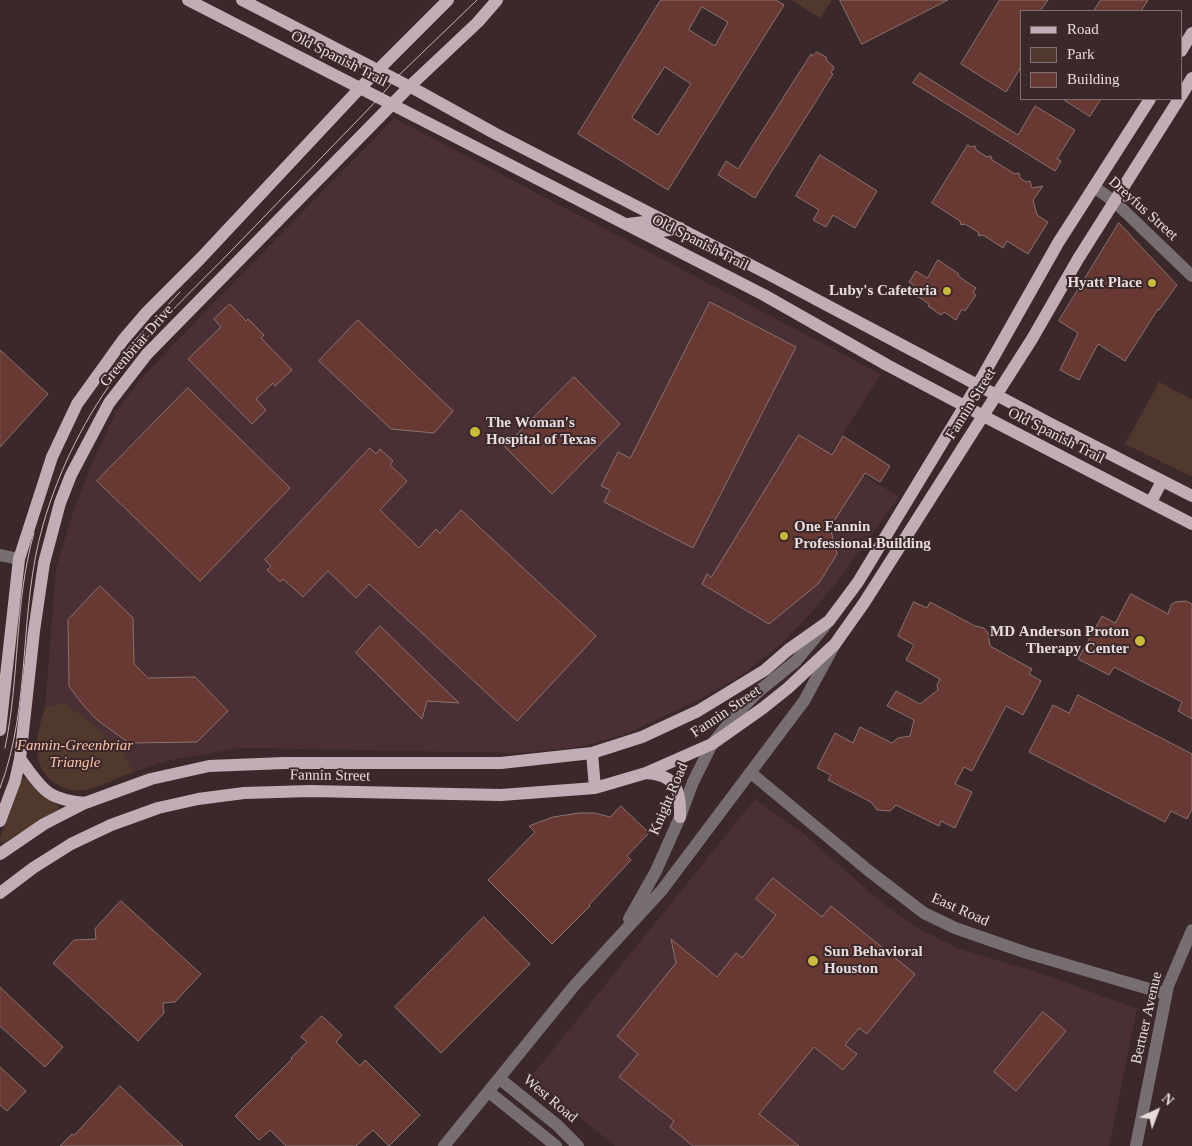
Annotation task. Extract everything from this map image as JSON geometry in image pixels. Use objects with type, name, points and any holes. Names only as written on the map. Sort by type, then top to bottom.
[{"type":"main road","name":"Old Spanish Trail","points":[[188,0],[628,224],[762,294],[887,365],[1192,524]]},
{"type":"main road","name":"Old Spanish Trail","points":[[242,0],[1192,496]]},
{"type":"main road","name":"Greenbriar Drive","points":[[0,730],[19,558],[52,457],[78,404],[122,340],[147,312],[200,259],[377,70],[448,0]]},
{"type":"main road","name":"Greenbriar Drive","points":[[0,821],[15,781],[20,759],[34,631],[44,563],[60,503],[71,475],[108,403],[147,354],[409,87],[478,22],[497,0]]},
{"type":"main road","points":[[1182,49],[1192,33]]},
{"type":"main road","name":"Fannin Street","points":[[1183,94],[1192,78]]},
{"type":"main road","name":"Fannin Street","points":[[0,854],[44,824],[85,803],[151,779],[209,766],[284,763],[501,763],[592,753],[642,736],[698,711],[764,670],[788,650],[829,621],[869,564],[977,385],[1058,243],[1149,100]]},
{"type":"main road","name":"Fannin Street","points":[[0,893],[33,868],[72,844],[111,825],[158,808],[198,799],[244,793],[310,791],[501,796],[594,788],[646,773],[712,744],[800,678],[835,644],[864,603],[1032,339],[1078,259],[1179,100]]},
{"type":"main road","points":[[485,152],[494,133]]},
{"type":"main road","points":[[597,208],[607,190]]},
{"type":"main road","points":[[628,224],[644,222],[662,230],[680,228]]},
{"type":"main road","points":[[762,294],[770,275]]},
{"type":"main road","points":[[1151,502],[1162,480]]},
{"type":"main road","points":[[869,564],[884,572]]},
{"type":"main road","points":[[592,753],[594,788]]},
{"type":"main road","points":[[20,759],[44,790],[64,801],[85,803]]},
{"type":"main road","points":[[646,773],[661,774],[669,779],[677,789],[681,798],[680,817]]},
{"type":"street","name":"Dreyfus Street","points":[[1094,187],[1115,202],[1192,276]]},
{"type":"street","points":[[0,555],[19,558]]},
{"type":"street","name":"Knight Road","points":[[619,938],[656,871],[693,782],[712,744],[738,712],[796,661],[829,621]]},
{"type":"street","name":"Knight Road","points":[[444,1146],[574,986],[662,890],[804,700],[835,644]]},
{"type":"street","name":"East Road","points":[[751,773],[869,871],[924,913],[955,928],[1027,953],[1166,994]]},
{"type":"street","name":"Bertner Avenue","points":[[1136,1146],[1166,994],[1192,930]]},
{"type":"street","name":"West Road","points":[[500,1078],[557,1125],[578,1146]]},
{"type":"street","points":[[488,1092],[556,1146]]},
{"type":"shaded area","name":"The Woman's Hospital of Texas","points":[[394,118],[881,374],[830,454],[899,497],[835,584],[805,620],[781,644],[742,675],[696,701],[626,734],[580,747],[517,753],[240,748],[170,760],[133,772],[121,747],[64,702],[45,708],[56,569],[72,515],[93,461],[117,410],[144,375]]},
{"type":"shaded area","name":"Sun Behavioral Houston","points":[[755,799],[804,834],[881,902],[921,930],[960,949],[1043,974],[1137,1009],[1109,1146],[615,1146],[531,1077]]},
{"type":"green space","points":[[791,0],[832,0],[820,18]]},
{"type":"green space","points":[[1159,382],[1192,399],[1192,477],[1125,444]]},
{"type":"green space","name":"Fannin-Greenbriar Triangle","points":[[64,702],[121,747],[133,772],[82,791],[66,789],[50,779],[43,771],[39,762],[37,741],[39,729],[45,708]]},
{"type":"green space","name":"Fannin-Greenbriar Triangle","points":[[22,778],[27,778],[36,790],[58,805],[59,809],[3,843],[0,841],[0,838]]},
{"type":"building","points":[[661,0],[776,0],[784,5],[668,190],[578,134]],"holes":[[[702,7],[728,22],[715,46],[689,30]],[[665,67],[691,84],[658,135],[632,118]]]},
{"type":"building","points":[[840,0],[948,0],[862,44]]},
{"type":"building","points":[[1000,0],[1048,0],[1041,10],[1020,10],[1020,69],[1006,92],[961,64]]},
{"type":"building","points":[[1101,0],[1148,0],[1142,10],[1095,10]]},
{"type":"building","points":[[817,52],[826,57],[827,61],[834,67],[831,73],[833,74],[755,198],[718,175],[726,161],[738,169],[811,54],[812,56]]},
{"type":"building","points":[[920,73],[1018,135],[1035,106],[1075,130],[1057,159],[1061,161],[1055,171],[913,83]]},
{"type":"building","points":[[1065,100],[1100,100],[1090,116]]},
{"type":"building","points":[[968,145],[971,147],[975,146],[976,150],[987,157],[991,156],[992,160],[1015,174],[1019,173],[1020,178],[1026,182],[1030,181],[1032,188],[1043,186],[1033,200],[1037,215],[1048,222],[1028,254],[1007,241],[1003,248],[983,235],[979,236],[978,232],[965,224],[961,225],[960,221],[932,203]]},
{"type":"building","points":[[820,155],[877,191],[855,228],[833,215],[826,227],[813,220],[819,210],[796,196]]},
{"type":"building","name":"Hyatt Place","points":[[1119,223],[1177,285],[1158,309],[1125,361],[1098,344],[1079,380],[1060,370],[1078,333],[1059,321]]},
{"type":"building","name":"Luby's Cafeteria","points":[[938,260],[976,288],[973,293],[976,295],[965,311],[962,309],[956,320],[944,312],[941,315],[928,306],[929,304],[917,296],[921,290],[909,282],[916,271],[927,278]]},
{"type":"building","points":[[710,302],[796,347],[693,548],[604,502],[610,490],[601,486],[618,452],[630,458]]},
{"type":"building","points":[[230,304],[246,321],[248,319],[264,335],[261,338],[292,370],[275,386],[273,383],[256,399],[266,410],[252,424],[188,359],[221,327],[214,319]]},
{"type":"building","points":[[358,320],[453,411],[434,433],[391,429],[319,361]]},
{"type":"building","points":[[0,350],[48,394],[0,447]]},
{"type":"building","points":[[574,377],[620,424],[552,494],[505,447]]},
{"type":"building","points":[[188,388],[290,488],[200,581],[97,481]]},
{"type":"building","name":"One Fannin Professional Building","points":[[799,435],[832,455],[843,436],[890,466],[880,482],[865,473],[830,527],[837,554],[819,583],[769,624],[702,584],[707,574],[711,577]]},
{"type":"building","points":[[370,448],[376,454],[380,449],[393,461],[390,465],[407,481],[380,510],[419,548],[436,529],[440,533],[461,510],[596,636],[517,721],[369,584],[356,598],[328,571],[303,597],[283,579],[280,582],[267,570],[271,566],[265,560]]},
{"type":"building","points":[[100,586],[133,618],[134,664],[148,678],[195,677],[228,711],[197,742],[129,743],[97,720],[69,686],[68,620]]},
{"type":"building","name":"MD Anderson Proton Therapy Center","points":[[1131,594],[1168,614],[1171,605],[1175,602],[1186,601],[1192,604],[1192,719],[1178,711],[1182,702],[1114,667],[1109,675],[1078,659],[1102,616],[1115,623]]},
{"type":"building","points":[[914,602],[927,608],[930,602],[975,626],[984,628],[988,633],[990,646],[1032,669],[1029,674],[1041,681],[1023,715],[1006,706],[972,771],[964,767],[955,784],[972,792],[955,828],[941,821],[939,826],[896,805],[890,811],[877,810],[871,802],[828,780],[831,775],[817,768],[835,733],[853,743],[860,727],[892,743],[898,738],[910,736],[914,720],[887,706],[896,691],[920,704],[938,690],[937,685],[940,679],[906,660],[914,645],[898,636]]},
{"type":"building","points":[[380,626],[459,703],[427,701],[422,719],[356,653]]},
{"type":"building","points":[[1078,695],[1192,754],[1192,809],[1187,819],[1171,811],[1165,822],[1029,752],[1053,705],[1069,713]]},
{"type":"building","points":[[621,806],[649,833],[627,856],[631,860],[590,906],[552,944],[488,880],[535,832],[529,826],[553,817],[579,813],[595,813],[610,817]]},
{"type":"building","points":[[773,878],[822,917],[831,906],[915,974],[867,1034],[859,1028],[845,1045],[857,1054],[843,1070],[814,1047],[759,1114],[799,1146],[693,1146],[670,1127],[674,1121],[619,1077],[638,1054],[617,1036],[676,963],[671,939],[717,977],[736,953],[742,958],[776,915],[756,899]]},
{"type":"building","points":[[121,901],[201,974],[175,1002],[163,1003],[164,1013],[138,1041],[53,963],[74,940],[96,939],[95,929]]},
{"type":"building","points":[[484,917],[530,964],[441,1053],[395,1007]]},
{"type":"building","points":[[0,987],[63,1047],[45,1067],[0,1026]]},
{"type":"building","points":[[1043,1012],[1066,1031],[1016,1091],[994,1072]]},
{"type":"building","points":[[322,1016],[342,1035],[336,1042],[360,1066],[365,1060],[420,1115],[389,1146],[373,1130],[356,1146],[286,1146],[270,1130],[259,1140],[235,1116],[307,1042],[301,1037]]},
{"type":"building","points":[[0,1067],[26,1091],[7,1111],[0,1105]]},
{"type":"building","points":[[120,1086],[183,1146],[60,1146],[72,1134],[74,1135]]},
{"type":"tram line","points":[[0,788],[17,724],[30,591],[43,525],[57,483],[75,443],[97,404],[122,368],[162,321],[380,97],[395,79],[477,0]]},
{"type":"tram line","points":[[115,365],[136,339],[180,292]]},
{"type":"tram line","points":[[5,748],[10,721],[23,586],[34,533]]},
{"type":"place","name":"Hyatt Place","points":[[1152,283]]},
{"type":"place","name":"Luby's Cafeteria","points":[[947,291]]},
{"type":"place","name":"The Woman's Hospital of Texas","points":[[475,432]]},
{"type":"place","name":"One Fannin Professional Building","points":[[784,536]]},
{"type":"place","name":"MD Anderson Proton Therapy Center","points":[[1140,641]]},
{"type":"place","name":"Sun Behavioral Houston","points":[[813,961]]}]
